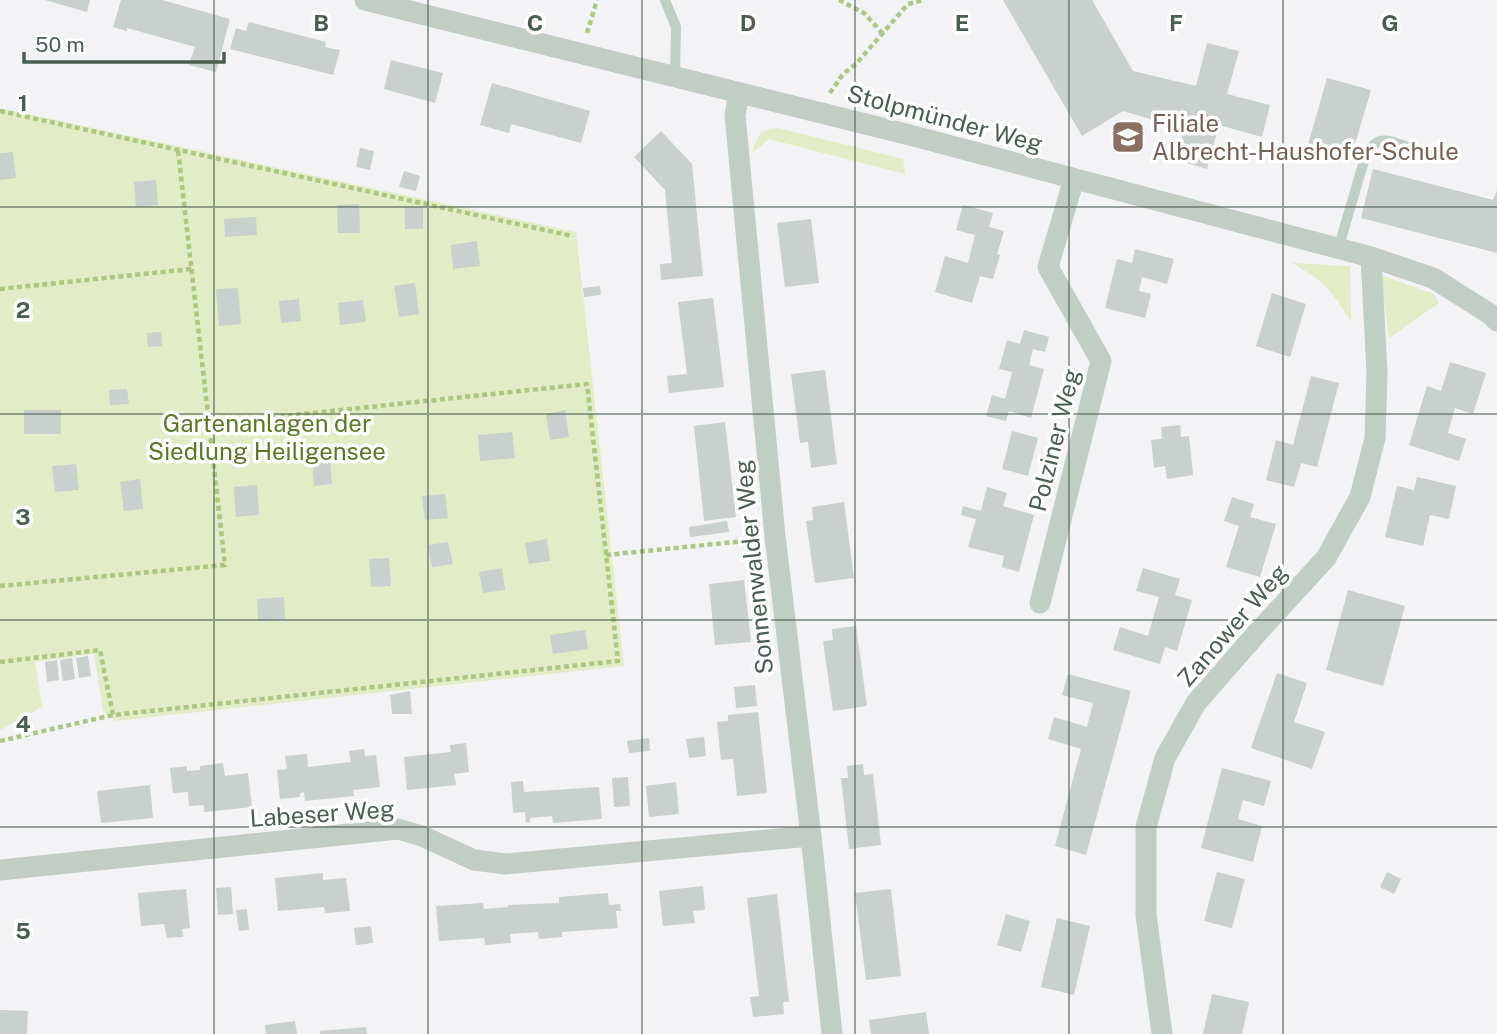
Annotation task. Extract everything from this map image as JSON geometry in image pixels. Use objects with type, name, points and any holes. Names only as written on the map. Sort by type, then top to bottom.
[{"type":"street","name":"Stolpmünder Weg","points":[[372,1],[902,133],[1371,257],[1433,278],[1497,321]]},
{"type":"street","name":"Sonnenwalder Weg","points":[[739,93],[735,115],[775,536],[832,1034]]},
{"type":"street","name":"Polziner Weg","points":[[1040,603],[1101,360],[1048,267],[1074,179]]},
{"type":"street","name":"Zanower Weg","points":[[1162,1034],[1146,915],[1146,827],[1165,758],[1196,703],[1326,558],[1360,498],[1375,438],[1377,372],[1371,257]]},
{"type":"street","name":"Labeser Weg","points":[[0,870],[398,829],[422,836],[474,860],[506,864],[811,836]]},
{"type":"lane","points":[[665,0],[676,27],[675,77]]},
{"type":"lane","points":[[1338,249],[1364,161],[1373,142],[1384,139],[1414,149]]},
{"type":"path","points":[[581,54],[597,0]]},
{"type":"path","points":[[839,0],[864,13],[883,34]]},
{"type":"path","points":[[842,74],[856,64],[908,4],[924,0]]},
{"type":"path","points":[[0,111],[572,236]]},
{"type":"path","points":[[0,586],[225,565],[178,150]]},
{"type":"path","points":[[0,289],[191,269]]},
{"type":"path","points":[[0,741],[114,715],[618,661],[587,384],[208,424]]},
{"type":"path","points":[[606,555],[775,536]]},
{"type":"path","points":[[0,662],[100,650],[114,715]]},
{"type":"green space","name":"Gartenanlagen der Siedlung Heiligensee","points":[[0,108],[576,232],[624,666],[115,721],[103,711],[94,654],[35,662],[42,707],[0,730]]},
{"type":"green space","points":[[778,128],[903,159],[905,174],[769,139],[752,153],[760,134]]},
{"type":"green space","points":[[1292,263],[1350,266],[1351,322],[1326,287]]},
{"type":"green space","points":[[1383,276],[1434,294],[1439,303],[1389,338],[1382,287]]},
{"type":"building","points":[[45,0],[90,0],[87,12]]},
{"type":"building","points":[[121,0],[162,0],[230,19],[216,72],[189,65],[195,47],[127,28],[127,31],[113,27]]},
{"type":"building","points":[[1003,0],[1092,0],[1133,71],[1196,86],[1207,43],[1239,51],[1227,94],[1270,105],[1262,137],[1219,125],[1207,169],[1176,160],[1184,129],[1123,111],[1082,136]]},
{"type":"building","points":[[249,22],[326,42],[325,47],[340,50],[333,75],[230,49],[236,28],[246,31]]},
{"type":"building","points":[[391,60],[443,73],[435,103],[384,89]]},
{"type":"building","points":[[1327,78],[1371,90],[1350,161],[1307,148]]},
{"type":"building","points":[[492,83],[590,111],[581,143],[511,124],[509,133],[480,125]]},
{"type":"building","points":[[661,131],[692,164],[703,276],[661,280],[660,264],[672,263],[665,190],[634,157]]},
{"type":"building","points":[[360,148],[374,151],[370,170],[356,167]]},
{"type":"building","points":[[13,152],[16,178],[0,180],[0,153]]},
{"type":"building","points":[[1373,169],[1493,200],[1497,190],[1497,253],[1361,218]]},
{"type":"building","points":[[404,171],[420,176],[416,191],[399,187]]},
{"type":"building","points":[[156,180],[158,205],[136,207],[134,182]]},
{"type":"building","points":[[359,204],[360,233],[338,233],[337,205]]},
{"type":"building","points":[[963,205],[993,213],[989,227],[1004,231],[993,279],[980,276],[972,303],[935,292],[945,256],[968,263],[975,235],[956,230]]},
{"type":"building","points":[[405,207],[423,207],[423,229],[405,229]]},
{"type":"building","points":[[256,217],[257,235],[225,237],[224,219]]},
{"type":"building","points":[[811,219],[819,283],[785,287],[777,223]]},
{"type":"building","points":[[477,241],[480,266],[453,269],[451,245]]},
{"type":"building","points":[[1135,249],[1174,259],[1167,284],[1142,277],[1139,291],[1151,294],[1145,318],[1105,308],[1117,259],[1132,263]]},
{"type":"building","points":[[415,283],[419,314],[399,317],[394,286]]},
{"type":"building","points":[[600,286],[601,295],[584,297],[583,288]]},
{"type":"building","points":[[238,288],[241,324],[219,326],[216,289]]},
{"type":"building","points":[[1272,293],[1306,304],[1290,357],[1256,346]]},
{"type":"building","points":[[713,298],[724,387],[669,393],[667,376],[687,374],[678,302]]},
{"type":"building","points":[[299,299],[301,321],[281,323],[279,301]]},
{"type":"building","points":[[363,300],[366,322],[340,325],[338,303]]},
{"type":"building","points":[[1024,330],[1049,337],[1045,352],[1033,349],[1029,365],[1044,369],[1031,418],[1009,411],[1006,421],[986,416],[992,395],[1005,399],[1012,372],[999,369],[1007,340],[1020,344]]},
{"type":"building","points":[[161,332],[162,346],[148,347],[147,333]]},
{"type":"building","points":[[1450,362],[1486,373],[1473,414],[1455,408],[1448,433],[1466,439],[1459,461],[1409,445],[1427,386],[1441,391]]},
{"type":"building","points":[[825,370],[837,464],[811,468],[808,442],[800,443],[791,374]]},
{"type":"building","points":[[1311,376],[1339,383],[1317,467],[1301,463],[1294,487],[1266,480],[1276,440],[1293,445]]},
{"type":"building","points":[[127,389],[129,404],[110,405],[109,390]]},
{"type":"building","points":[[24,410],[61,410],[61,434],[24,434]]},
{"type":"building","points":[[565,410],[569,437],[550,440],[546,414]]},
{"type":"building","points":[[725,422],[736,517],[704,521],[694,426]]},
{"type":"building","points":[[1180,425],[1181,437],[1189,436],[1193,475],[1167,479],[1165,466],[1154,468],[1151,440],[1162,439],[1161,427]]},
{"type":"building","points":[[1012,431],[1038,438],[1028,476],[1002,469]]},
{"type":"building","points":[[512,432],[515,458],[480,461],[478,435]]},
{"type":"building","points":[[329,448],[332,484],[314,486],[311,450]]},
{"type":"building","points":[[76,464],[79,490],[55,492],[52,466]]},
{"type":"building","points":[[1417,477],[1456,486],[1449,519],[1430,515],[1423,546],[1385,537],[1397,486],[1414,490]]},
{"type":"building","points":[[140,479],[143,509],[124,511],[120,482]]},
{"type":"building","points":[[257,485],[259,515],[236,517],[234,487]]},
{"type":"building","points":[[987,487],[1007,493],[1003,506],[1034,515],[1019,572],[1002,567],[1004,556],[968,547],[976,519],[961,515],[963,506],[981,511]]},
{"type":"building","points":[[445,494],[448,518],[425,520],[422,496]]},
{"type":"building","points":[[1232,497],[1254,504],[1250,517],[1276,524],[1260,577],[1226,567],[1239,526],[1224,521]]},
{"type":"building","points":[[844,502],[854,578],[815,583],[806,521],[813,520],[812,507]]},
{"type":"building","points":[[727,521],[729,532],[690,537],[689,527]]},
{"type":"building","points":[[547,539],[550,561],[529,564],[525,543]]},
{"type":"building","points":[[448,542],[453,564],[432,567],[428,545]]},
{"type":"building","points":[[389,558],[391,586],[371,587],[369,559]]},
{"type":"building","points":[[502,568],[505,590],[483,593],[479,572]]},
{"type":"building","points":[[1143,568],[1180,579],[1175,595],[1192,600],[1177,651],[1165,647],[1160,664],[1113,650],[1120,627],[1148,636],[1159,597],[1136,591]]},
{"type":"building","points":[[744,580],[751,642],[715,645],[709,584]]},
{"type":"building","points":[[1348,590],[1405,606],[1383,686],[1326,670]]},
{"type":"building","points":[[284,597],[285,620],[258,621],[257,599]]},
{"type":"building","points":[[856,626],[867,706],[833,711],[823,641],[833,640],[832,629]]},
{"type":"building","points":[[585,630],[588,649],[553,654],[550,635]]},
{"type":"building","points":[[88,656],[91,676],[79,678],[76,658]]},
{"type":"building","points":[[72,658],[75,679],[63,681],[60,660]]},
{"type":"building","points":[[57,660],[59,680],[47,682],[45,662]]},
{"type":"building","points":[[1277,673],[1307,683],[1294,722],[1325,732],[1312,769],[1251,748]]},
{"type":"building","points":[[1068,674],[1131,691],[1086,855],[1055,846],[1081,749],[1048,739],[1054,717],[1087,727],[1093,703],[1062,695]]},
{"type":"building","points":[[755,685],[757,706],[736,708],[734,687]]},
{"type":"building","points":[[410,691],[412,714],[392,714],[390,695]]},
{"type":"building","points":[[758,712],[767,793],[737,796],[733,759],[721,760],[717,722],[728,721],[728,715]]},
{"type":"building","points":[[704,737],[706,756],[689,758],[686,739]]},
{"type":"building","points":[[649,738],[650,751],[629,753],[627,741]]},
{"type":"building","points":[[466,743],[469,772],[454,774],[456,785],[407,790],[404,757],[451,752],[450,745]]},
{"type":"building","points":[[364,749],[365,756],[376,755],[380,787],[353,790],[354,796],[305,801],[304,792],[300,793],[300,797],[280,799],[277,770],[287,769],[285,756],[307,754],[308,767],[351,762],[349,751]]},
{"type":"building","points":[[223,763],[225,776],[248,773],[252,807],[204,812],[204,805],[189,806],[188,792],[173,793],[170,768],[187,766],[187,771],[200,770],[200,766]]},
{"type":"building","points":[[863,764],[864,775],[873,774],[881,845],[849,849],[841,778],[848,778],[847,766]]},
{"type":"building","points":[[1222,768],[1271,781],[1264,806],[1243,800],[1238,819],[1262,826],[1253,862],[1201,848]]},
{"type":"building","points":[[628,777],[630,806],[614,807],[612,778]]},
{"type":"building","points":[[523,781],[524,792],[599,787],[602,819],[553,823],[552,816],[530,818],[530,822],[526,823],[525,812],[513,813],[511,782]]},
{"type":"building","points":[[676,782],[679,814],[649,817],[646,786]]},
{"type":"building","points":[[150,785],[153,818],[101,823],[97,791]]},
{"type":"building","points":[[1217,872],[1245,879],[1232,928],[1204,921]]},
{"type":"building","points":[[1387,872],[1401,879],[1394,894],[1380,887]]},
{"type":"building","points":[[323,873],[323,880],[346,878],[350,911],[325,913],[324,907],[278,911],[275,878]]},
{"type":"building","points":[[703,886],[705,910],[693,911],[695,923],[663,926],[659,891]]},
{"type":"building","points":[[231,887],[233,914],[218,915],[216,888]]},
{"type":"building","points":[[186,889],[190,928],[182,929],[183,937],[167,938],[164,924],[141,926],[138,893]]},
{"type":"building","points":[[891,889],[901,976],[866,980],[855,893]]},
{"type":"building","points":[[608,893],[609,905],[620,904],[621,911],[616,911],[618,928],[562,932],[562,937],[539,939],[538,932],[510,934],[511,943],[485,945],[484,938],[439,941],[436,906],[483,903],[484,909],[559,903],[559,897]]},
{"type":"building","points":[[777,894],[789,1002],[783,1002],[784,1014],[753,1017],[750,997],[759,996],[747,898]]},
{"type":"building","points":[[247,909],[249,930],[239,931],[236,910]]},
{"type":"building","points":[[1006,914],[1030,921],[1021,952],[997,945]]},
{"type":"building","points":[[1057,918],[1090,926],[1074,995],[1041,987]]},
{"type":"building","points":[[371,926],[373,943],[356,945],[354,928]]},
{"type":"building","points":[[1212,994],[1249,1002],[1242,1034],[1203,1034]]},
{"type":"building","points":[[0,1010],[28,1011],[27,1034],[0,1034]]},
{"type":"building","points":[[926,1012],[929,1034],[871,1034],[869,1020]]},
{"type":"building","points":[[295,1021],[297,1034],[266,1034],[265,1025]]},
{"type":"building","points":[[366,1027],[367,1034],[320,1034],[320,1031]]},
{"type":"place","name":"Filiale Albrecht-Haushofer-Schule","points":[[1128,137]]}]
